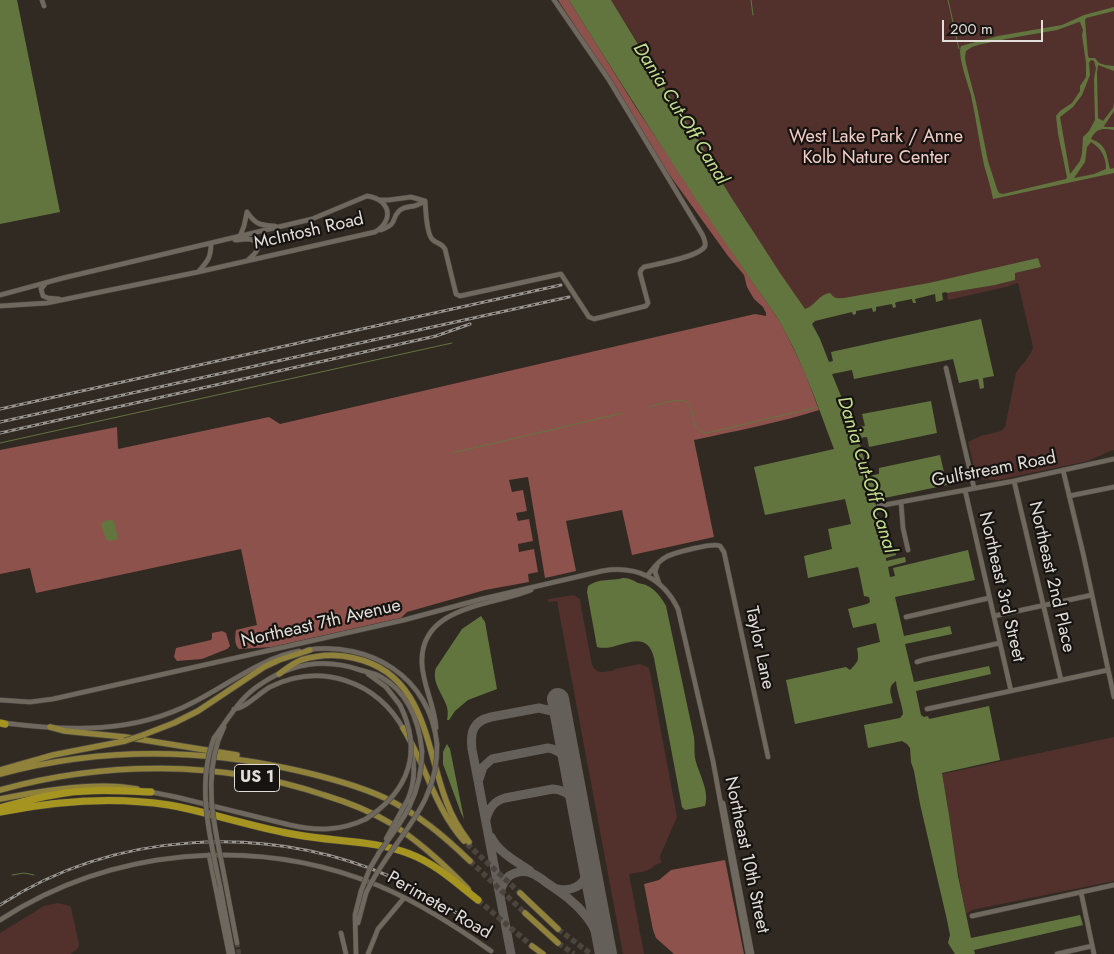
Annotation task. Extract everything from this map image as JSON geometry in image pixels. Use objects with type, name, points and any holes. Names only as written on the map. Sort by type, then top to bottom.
[{"type":"highway","points":[[0,808],[66,793],[109,790],[151,792]]},
{"type":"highway","points":[[0,812],[55,803],[95,801],[131,801],[175,806],[288,834],[395,849],[416,856],[429,863],[478,900]]},
{"type":"main road","points":[[0,772],[18,764],[53,755],[143,736],[198,711],[264,667],[310,650]]},
{"type":"main road","points":[[279,674],[300,661],[337,656],[358,659],[372,664],[392,676],[403,687],[416,708],[447,804],[468,843],[452,826],[440,807],[404,728]]},
{"type":"main road","points":[[50,727],[65,731],[125,737],[258,758],[283,767]]},
{"type":"main road","name":"US 1","points":[[0,772],[107,755],[145,754],[223,757],[283,767],[339,781],[400,806],[429,824],[470,861]]},
{"type":"main road","name":"US 1","points":[[0,790],[30,782],[66,776],[110,770],[142,769],[208,771],[285,783],[345,802],[389,823],[426,849],[478,900]]},
{"type":"main road","points":[[0,799],[41,792],[90,787],[128,787],[151,792]]},
{"type":"main road","points":[[520,893],[558,929]]},
{"type":"main road","points":[[525,913],[558,943]]},
{"type":"main road","points":[[532,946],[543,954]]},
{"type":"street","points":[[42,0],[44,6]]},
{"type":"street","points":[[425,201],[431,238],[442,245],[444,249],[458,296],[562,274],[590,317],[594,319],[646,306],[648,303],[640,273],[642,268],[691,256],[704,248],[705,242],[702,234],[609,80],[554,0]]},
{"type":"street","name":"McIntosh Road","points":[[0,295],[63,278],[312,219],[367,196],[380,200],[387,210],[386,222],[375,232],[198,272],[47,303],[0,306]]},
{"type":"street","points":[[380,200],[411,197],[425,201]]},
{"type":"street","points":[[375,232],[390,226],[402,208],[414,206],[425,201]]},
{"type":"street","points":[[240,236],[247,212],[256,223],[279,227]]},
{"type":"street","points":[[221,241],[246,239],[254,241],[258,245],[258,251],[246,261]]},
{"type":"street","points":[[198,272],[210,258],[211,243]]},
{"type":"street","points":[[46,283],[41,289],[44,296],[65,299]]},
{"type":"street","name":"Northeast 3rd Street","points":[[946,368],[974,488]]},
{"type":"street","name":"Gulfstream Road","points":[[879,506],[1014,481],[1114,459]]},
{"type":"street","points":[[1063,470],[1114,696]]},
{"type":"street","name":"Northeast 2nd Place","points":[[1014,481],[1061,680]]},
{"type":"street","points":[[1069,496],[1114,487]]},
{"type":"street","name":"Northeast 3rd Street","points":[[965,490],[1011,691]]},
{"type":"street","points":[[902,502],[903,528],[908,550]]},
{"type":"street","name":"Taylor Lane","points":[[658,563],[669,555],[708,546],[721,546],[726,560],[768,757]]},
{"type":"street","points":[[647,576],[658,563]]},
{"type":"street","points":[[658,563],[655,572],[659,584]]},
{"type":"street","name":"Northeast 7th Avenue","points":[[0,700],[30,702],[53,699],[394,622],[472,601],[610,570],[629,570],[647,576]]},
{"type":"street","name":"Northeast 10th Street","points":[[647,576],[670,594],[678,608],[752,954]]},
{"type":"street","points":[[356,934],[366,893],[381,866],[424,804],[435,773],[437,758],[436,722],[422,661],[426,642],[433,630],[445,619],[456,613],[522,594],[540,586]]},
{"type":"street","points":[[994,616],[1092,594]]},
{"type":"street","points":[[906,617],[990,598]]},
{"type":"street","points":[[917,662],[1000,643]]},
{"type":"street","points":[[2,723],[84,728],[109,728],[133,724],[158,718],[192,703],[270,661],[294,652],[332,649],[352,651],[370,656],[392,667],[406,679],[421,698],[430,714],[436,737]]},
{"type":"street","points":[[233,954],[206,810],[205,774],[214,738],[234,709],[253,690],[279,674],[302,666],[327,663],[349,666],[380,676],[402,696],[415,717],[421,738],[421,774],[413,800],[404,818],[378,854]]},
{"type":"street","points":[[151,792],[176,796],[290,825],[320,830],[339,828],[366,819],[382,808],[398,789],[406,773],[411,756],[411,740],[407,721],[400,705],[390,691],[372,676],[360,670]]},
{"type":"street","points":[[927,710],[1108,670]]},
{"type":"street","points":[[234,709],[244,707],[262,692],[284,681],[303,677],[326,676],[360,686],[374,695],[386,705],[404,728],[412,750],[413,781],[408,799],[378,854],[361,891],[355,915],[356,954]]},
{"type":"street","points":[[225,723],[218,741],[212,768],[210,796],[237,943]]},
{"type":"street","name":"Northeast 10th Street","points":[[712,761],[727,819],[747,934],[748,954]]},
{"type":"street","points":[[209,855],[229,954]]},
{"type":"street","name":"Perimeter Road","points":[[0,920],[50,893],[106,872],[175,858],[209,855],[256,856],[315,865],[364,880],[444,919],[491,951]]},
{"type":"street","points":[[730,855],[735,862]]},
{"type":"street","points":[[972,916],[1114,885]]},
{"type":"street","points":[[1081,892],[1094,954]]},
{"type":"street","points":[[368,954],[378,929],[404,898]]},
{"type":"street","points":[[341,933],[346,954]]},
{"type":"street","points":[[1057,954],[1092,946]]},
{"type":"green space","name":"West Lake Park / Anne Kolb Nature Center","points":[[611,0],[1114,0],[1114,450],[1088,461],[998,480],[977,479],[968,442],[981,436],[1001,431],[1005,427],[1016,373],[1033,347],[1018,283],[948,300],[947,293],[1015,280],[1015,273],[1041,267],[805,314]]},
{"type":"green space","points":[[574,595],[581,600],[594,668],[599,672],[605,672],[640,664],[648,667],[650,672],[677,817],[660,856],[661,863],[647,870],[629,874],[644,954],[623,954],[557,601],[548,602],[548,599]]},
{"type":"green space","points":[[1114,737],[1114,881],[972,910],[966,914],[942,774]]},
{"type":"green space","points":[[58,903],[70,906],[71,908],[79,944],[76,950],[70,954],[0,954],[0,933],[44,906]]},
{"type":"shaded area","points":[[558,0],[569,0],[635,106],[777,317],[804,370],[819,410],[773,423],[694,440],[714,537],[632,555],[622,510],[566,521],[576,571],[545,578],[528,477],[509,480],[512,492],[523,490],[527,511],[516,513],[518,521],[529,519],[533,541],[518,544],[519,552],[534,549],[538,572],[528,574],[529,582],[485,590],[407,612],[401,618],[272,647],[239,649],[235,638],[236,630],[257,625],[241,549],[36,593],[30,568],[0,574],[0,450],[117,427],[118,449],[269,417],[280,424],[755,314],[766,316],[763,307],[754,299],[747,287],[744,275],[728,256],[658,159],[615,87]]},
{"type":"shaded area","points":[[222,631],[226,633],[230,646],[227,649],[202,659],[177,661],[174,657],[176,648],[211,640],[212,633]]},
{"type":"shaded area","points":[[725,860],[744,954],[674,954],[656,938],[644,884],[659,880],[671,870]]},
{"type":"water","points":[[0,0],[17,0],[60,212],[0,224]]},
{"type":"water","name":"Dania Cut-Off Canal","points":[[569,0],[611,0],[700,142],[731,197],[805,309],[830,293],[836,298],[844,298],[929,283],[1038,258],[1041,267],[1015,273],[1015,280],[942,293],[943,300],[936,302],[935,294],[915,299],[916,303],[913,303],[912,299],[897,302],[895,303],[896,307],[893,308],[892,304],[876,307],[876,311],[873,312],[872,308],[856,311],[856,314],[853,315],[852,312],[815,321],[812,324],[829,362],[833,361],[831,352],[981,319],[994,376],[983,378],[984,388],[980,389],[978,379],[959,383],[953,359],[854,379],[852,370],[832,374],[854,428],[865,426],[862,414],[931,401],[937,433],[869,447],[867,437],[858,438],[869,476],[879,474],[879,468],[940,455],[947,485],[875,500],[885,554],[890,549],[895,550],[896,555],[886,558],[886,561],[905,557],[906,562],[888,567],[890,577],[895,576],[893,568],[968,550],[975,580],[895,597],[904,636],[950,626],[952,634],[905,644],[914,682],[989,666],[991,674],[916,691],[921,715],[924,717],[928,716],[929,719],[989,706],[1000,760],[942,773],[958,876],[971,938],[1080,915],[1083,925],[974,950],[975,954],[955,954],[948,943],[950,935],[911,762],[910,748],[902,741],[868,748],[864,725],[900,718],[903,714],[896,681],[891,686],[893,703],[795,724],[786,680],[846,667],[850,670],[858,660],[857,648],[880,642],[876,623],[853,628],[848,609],[870,602],[869,597],[864,596],[858,567],[808,578],[804,556],[832,549],[828,529],[851,524],[845,499],[765,515],[754,467],[834,449],[802,365],[777,317],[671,160]]},
{"type":"water","points":[[1114,7],[1114,11],[1086,18],[1085,20],[1089,58],[1095,58],[1099,63],[1114,66],[1114,71],[1098,65],[1097,73],[1098,118],[1103,121],[1113,108],[1114,103],[1114,111],[1104,126],[1114,127],[1114,130],[1100,130],[1091,139],[1103,147],[1110,169],[1114,168],[1114,173],[993,199],[984,165],[971,95],[962,63],[961,46],[998,36],[1062,25],[1084,15]],"holes":[[[1080,22],[1083,30],[1086,63],[1086,77],[1080,86],[1080,91],[1072,103],[1056,116],[1067,177],[1066,179],[1003,194],[999,193],[988,161],[966,64],[966,51],[978,45],[1057,30]],[[1091,60],[1094,61],[1096,68],[1094,79],[1095,120],[1083,137],[1080,161],[1070,174],[1060,117],[1073,107],[1082,95],[1090,75],[1089,63]],[[1091,142],[1098,147],[1105,161],[1106,169],[1094,174],[1074,178],[1085,162],[1087,147]]]},
{"type":"water","points":[[108,520],[114,521],[118,538],[116,540],[109,541],[106,539],[101,525]]},
{"type":"water","points":[[623,578],[631,579],[649,587],[658,594],[666,606],[694,737],[695,758],[705,788],[705,806],[685,810],[682,807],[654,658],[650,648],[645,643],[638,641],[605,648],[597,647],[587,592],[588,586],[592,583]]},
{"type":"water","points":[[481,616],[485,622],[497,689],[468,700],[447,720],[447,707],[435,678],[436,668],[462,629]]},
{"type":"water","points":[[447,744],[450,749],[464,819],[443,764],[443,752]]},
{"type":"waterway","points":[[751,0],[753,15]]},
{"type":"waterway","points":[[948,0],[959,49]]},
{"type":"waterway","points":[[0,443],[452,343]]},
{"type":"waterway","points":[[649,407],[672,401],[684,401],[691,408],[696,427],[700,431],[707,433],[818,407]]},
{"type":"waterway","points":[[452,453],[623,413]]},
{"type":"waterway","points":[[12,875],[24,873],[34,875]]},
{"type":"taxiway","points":[[511,954],[472,749],[472,732],[480,721],[491,717],[539,708],[560,713]]},
{"type":"taxiway","points":[[479,779],[483,767],[492,759],[548,748],[560,753],[568,763],[571,771]]},
{"type":"taxiway","points":[[486,819],[492,805],[501,799],[553,789],[567,793],[579,812]]},
{"type":"taxiway","points":[[491,837],[498,848],[530,871]]},
{"type":"taxiway","points":[[558,889],[572,889],[580,884],[586,877],[588,859]]},
{"type":"taxiway","points":[[500,893],[504,882],[511,875],[525,872],[537,876],[568,898],[582,911],[595,929],[604,954]]},
{"type":"runway","points":[[558,699],[606,954]]},
{"type":"tunnel","points":[[467,844],[520,893]]},
{"type":"tunnel","points":[[470,861],[525,913]]},
{"type":"tunnel","points":[[478,900],[532,946]]},
{"type":"tunnel","points":[[558,929],[591,954]]},
{"type":"tunnel","points":[[237,943],[239,954]]},
{"type":"tunnel","points":[[558,943],[574,954]]},
{"type":"railway","points":[[0,409],[561,285]]},
{"type":"railway","points":[[0,422],[569,297]]},
{"type":"railway","points":[[0,433],[436,336],[470,324]]},
{"type":"railway","points":[[0,905],[44,880],[91,862],[140,849],[191,843],[241,842],[292,848],[341,859],[389,876],[437,901],[483,931]]}]
